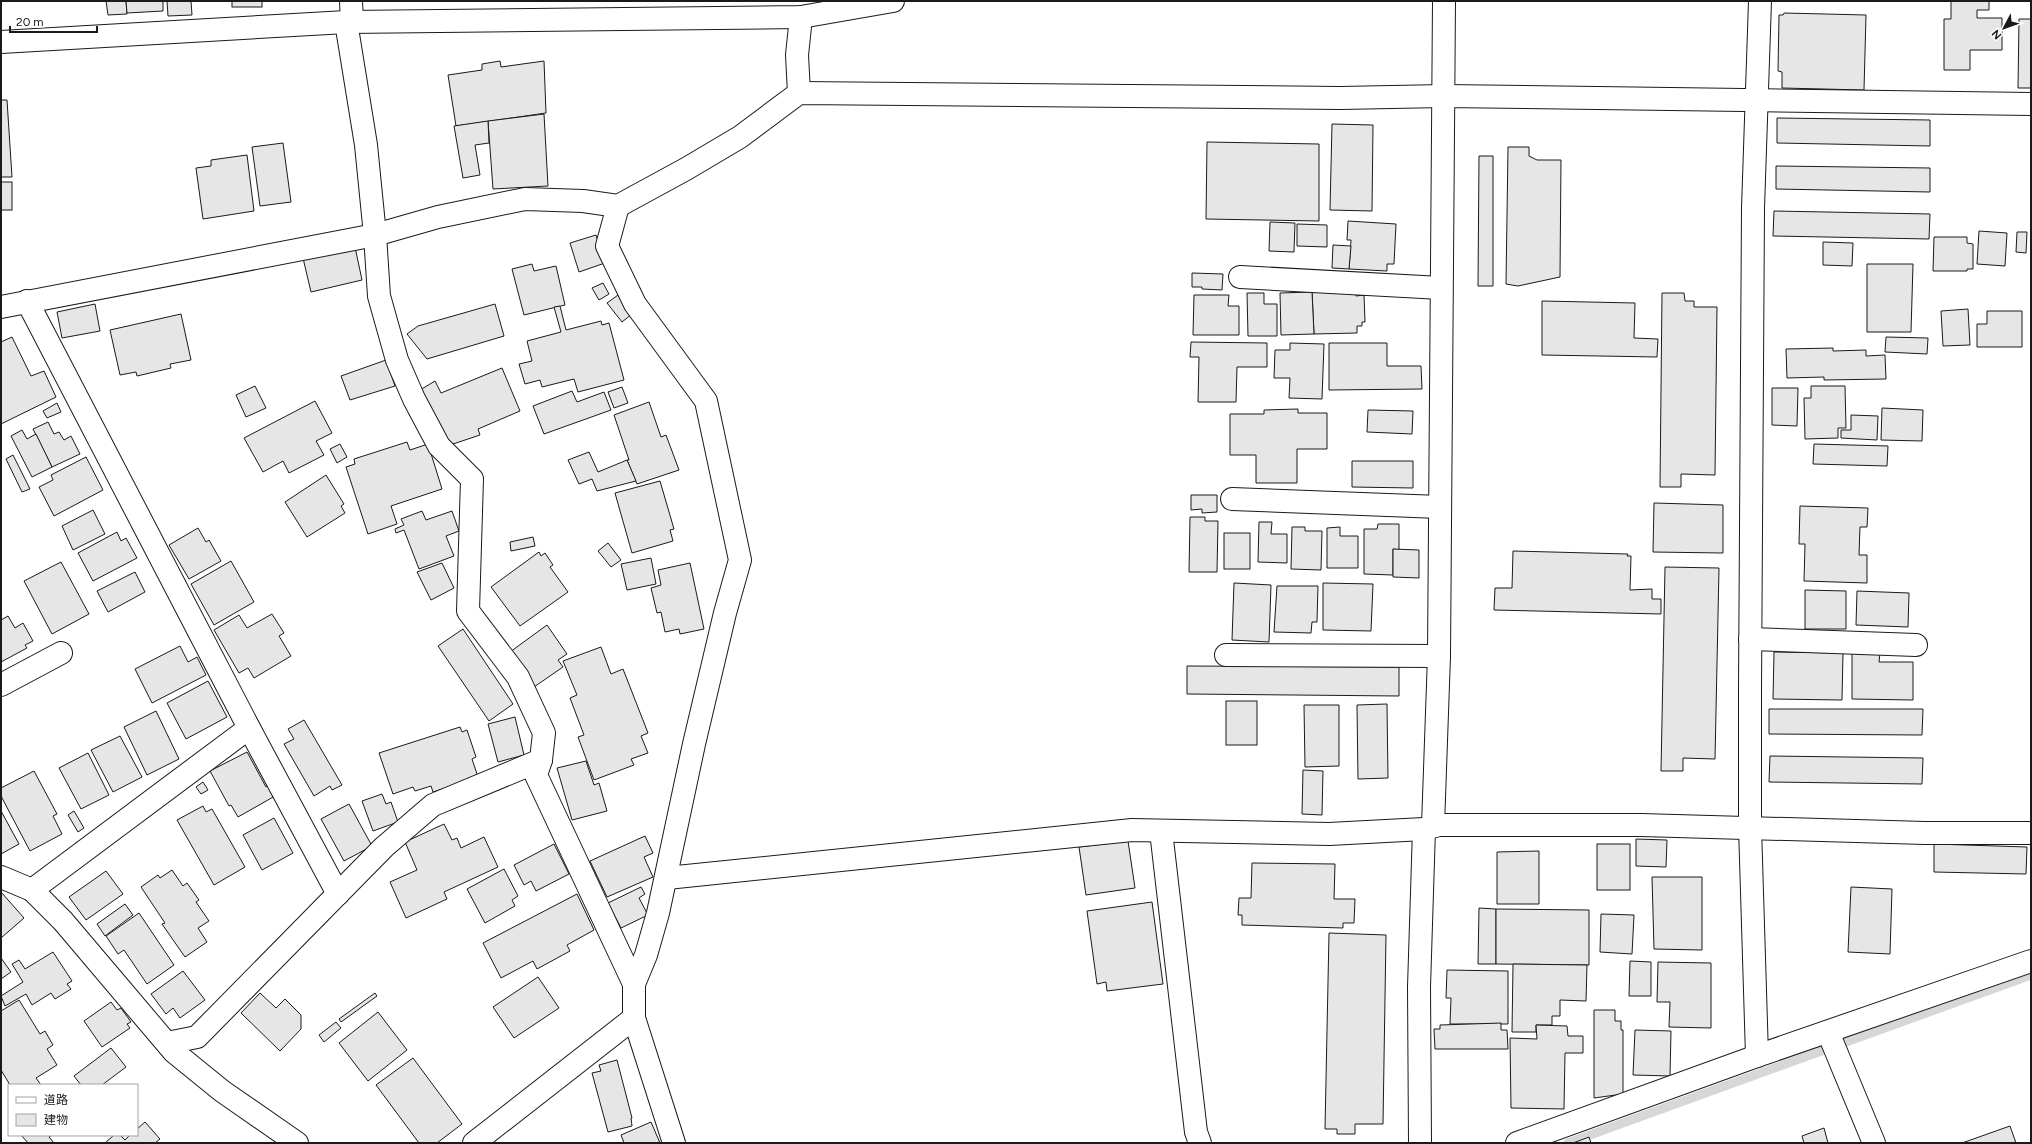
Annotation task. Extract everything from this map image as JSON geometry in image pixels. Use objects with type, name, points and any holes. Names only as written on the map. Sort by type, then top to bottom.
[{"type":"street","points":[[1,42],[350,15],[801,17],[893,1]]},
{"type":"street","points":[[1420,1143],[1419,987],[1439,656],[1444,1]]},
{"type":"street","points":[[1757,1056],[1750,827],[1750,639],[1753,208],[1760,1]]},
{"type":"street","points":[[350,15],[366,145],[375,235],[378,296],[397,360],[414,399],[439,446],[472,479],[468,611],[518,677],[544,733],[541,760],[536,775],[634,984]]},
{"type":"street","points":[[799,93],[797,55],[801,17]]},
{"type":"street","points":[[1,307],[375,235],[438,217],[525,199],[583,201],[618,206],[686,169],[740,137],[799,93],[1340,98],[1444,96],[2031,104]]},
{"type":"street","points":[[618,206],[607,246],[635,304],[706,401],[740,560],[725,613],[694,744],[667,878],[655,927],[634,984],[634,1018],[674,1143]]},
{"type":"street","points":[[1240,276],[1441,288]]},
{"type":"street","points":[[27,301],[249,728],[338,894]]},
{"type":"street","points":[[1232,498],[1440,507]]},
{"type":"street","points":[[1750,639],[1916,645]]},
{"type":"street","points":[[1,685],[61,653]]},
{"type":"street","points":[[1226,655],[1439,656]]},
{"type":"street","points":[[32,890],[249,728]]},
{"type":"street","points":[[167,1043],[197,1037],[384,847],[433,805],[541,760]]},
{"type":"street","points":[[667,878],[1132,830],[1329,834],[1429,828],[1641,825],[1924,833],[2031,833]]},
{"type":"street","points":[[1161,831],[1196,1132],[1200,1143]]},
{"type":"street","points":[[1,877],[32,890],[63,921],[174,1052],[222,1091],[298,1143]]},
{"type":"street","points":[[1517,1143],[1757,1056],[2031,961]]},
{"type":"street","points":[[474,1143],[634,1018]]},
{"type":"street","points":[[1828,1032],[1874,1143]]},
{"type":"building","points":[[106,1],[126,1],[127,14],[108,15]]},
{"type":"building","points":[[126,1],[163,1],[163,11],[127,13]]},
{"type":"building","points":[[167,1],[191,1],[192,15],[168,16]]},
{"type":"building","points":[[232,1],[262,1],[262,7],[232,7]]},
{"type":"building","points":[[1951,1],[1989,1],[1989,10],[1977,10],[1977,18],[2002,18],[2002,50],[1970,50],[1970,70],[1944,70],[1944,19],[1951,19]]},
{"type":"building","points":[[1784,13],[1866,15],[1864,90],[1782,88],[1782,72],[1778,71],[1779,15],[1783,15]]},
{"type":"building","points":[[2019,19],[2031,19],[2031,88],[2018,88]]},
{"type":"building","points":[[500,61],[501,67],[544,61],[546,113],[456,126],[448,75],[482,70],[482,64]]},
{"type":"building","points":[[1,100],[7,100],[12,177],[1,177]]},
{"type":"building","points":[[544,114],[548,186],[493,189],[488,121]]},
{"type":"building","points":[[1777,118],[1930,120],[1930,146],[1777,143]]},
{"type":"building","points":[[488,121],[489,143],[475,145],[480,175],[463,178],[454,126]]},
{"type":"building","points":[[1332,124],[1373,125],[1372,211],[1330,210]]},
{"type":"building","points":[[1207,142],[1319,144],[1319,221],[1206,219]]},
{"type":"building","points":[[283,143],[291,202],[260,206],[252,147]]},
{"type":"building","points":[[1508,147],[1529,147],[1529,156],[1537,160],[1561,160],[1560,277],[1518,286],[1506,284]]},
{"type":"building","points":[[247,155],[254,211],[203,219],[196,168],[211,166],[211,160]]},
{"type":"building","points":[[1479,156],[1493,156],[1493,286],[1478,286]]},
{"type":"building","points":[[1776,166],[1930,168],[1930,192],[1776,189]]},
{"type":"building","points":[[1,182],[12,182],[12,210],[1,210]]},
{"type":"building","points":[[1774,211],[1930,214],[1929,239],[1773,236]]},
{"type":"building","points":[[1348,221],[1396,224],[1394,264],[1387,264],[1387,271],[1349,269],[1351,240],[1347,240]]},
{"type":"building","points":[[1270,222],[1295,223],[1294,252],[1269,251]]},
{"type":"building","points":[[1297,224],[1327,225],[1327,247],[1297,246]]},
{"type":"building","points":[[1979,231],[2007,233],[2005,266],[1977,264]]},
{"type":"building","points":[[2017,232],[2027,232],[2026,253],[2016,252]]},
{"type":"building","points":[[596,235],[605,263],[579,272],[570,243]]},
{"type":"building","points":[[1934,237],[1967,237],[1967,243],[1973,244],[1973,269],[1967,269],[1967,271],[1933,271]]},
{"type":"building","points":[[1823,242],[1853,243],[1852,266],[1823,265]]},
{"type":"building","points":[[1333,245],[1351,246],[1349,269],[1332,268]]},
{"type":"building","points":[[355,247],[362,280],[311,292],[303,258]]},
{"type":"building","points":[[532,264],[534,271],[556,266],[565,305],[524,315],[512,269]]},
{"type":"building","points":[[1867,264],[1913,264],[1911,332],[1867,332]]},
{"type":"building","points":[[1192,273],[1223,274],[1222,290],[1192,287]]},
{"type":"building","points":[[603,283],[609,294],[599,300],[592,288]]},
{"type":"building","points":[[1312,292],[1356,292],[1356,296],[1364,295],[1365,322],[1362,322],[1362,326],[1357,326],[1357,333],[1314,334]]},
{"type":"building","points":[[1312,292],[1314,334],[1281,335],[1280,293]]},
{"type":"building","points":[[1247,293],[1264,293],[1264,304],[1277,304],[1277,336],[1248,336]]},
{"type":"building","points":[[1662,293],[1684,293],[1685,301],[1694,301],[1694,307],[1717,307],[1715,475],[1681,474],[1681,487],[1660,487]]},
{"type":"building","points":[[618,295],[632,314],[622,322],[607,303]]},
{"type":"building","points":[[1194,295],[1229,295],[1228,306],[1239,306],[1239,335],[1193,335]]},
{"type":"building","points":[[1542,301],[1635,303],[1634,338],[1658,339],[1657,357],[1542,355]]},
{"type":"building","points":[[95,304],[100,331],[62,338],[57,312]]},
{"type":"building","points":[[495,304],[504,336],[427,359],[407,334],[418,326]]},
{"type":"building","points":[[560,306],[566,330],[601,321],[602,325],[609,323],[624,380],[578,392],[574,379],[542,387],[540,380],[525,384],[519,364],[532,361],[527,341],[561,332],[554,307]]},
{"type":"building","points":[[1968,309],[1970,345],[1943,346],[1941,311]]},
{"type":"building","points":[[1987,311],[2022,311],[2022,347],[1977,347],[1977,324],[1987,324]]},
{"type":"building","points":[[181,314],[191,360],[170,364],[171,368],[137,376],[136,372],[120,375],[110,330]]},
{"type":"building","points":[[12,337],[31,376],[44,371],[56,397],[1,424],[1,342]]},
{"type":"building","points":[[1886,337],[1928,338],[1927,354],[1885,352]]},
{"type":"building","points":[[1191,342],[1267,343],[1267,367],[1237,367],[1236,402],[1198,402],[1199,357],[1190,357]]},
{"type":"building","points":[[1290,343],[1324,344],[1322,399],[1289,398],[1290,378],[1274,378],[1275,350],[1290,350]]},
{"type":"building","points":[[1329,343],[1387,343],[1387,366],[1421,366],[1422,389],[1329,390]]},
{"type":"building","points":[[1833,348],[1833,351],[1866,350],[1866,356],[1885,355],[1886,379],[1824,380],[1824,377],[1787,378],[1786,349]]},
{"type":"building","points":[[386,360],[395,386],[350,400],[341,376]]},
{"type":"building","points":[[502,368],[520,411],[478,429],[480,435],[450,445],[420,390],[435,381],[441,393]]},
{"type":"building","points":[[255,386],[266,408],[246,417],[236,395]]},
{"type":"building","points":[[1811,386],[1845,386],[1846,428],[1838,428],[1838,438],[1805,439],[1804,398],[1811,398]]},
{"type":"building","points":[[622,387],[628,403],[614,408],[608,392]]},
{"type":"building","points":[[1772,388],[1798,388],[1797,426],[1772,425]]},
{"type":"building","points":[[572,391],[577,402],[604,392],[611,410],[544,434],[533,406]]},
{"type":"building","points":[[315,401],[332,433],[316,441],[324,455],[289,473],[283,461],[263,472],[244,438]]},
{"type":"building","points":[[649,402],[661,437],[666,435],[679,470],[637,484],[627,460],[629,460],[614,415]]},
{"type":"building","points":[[57,403],[61,412],[47,418],[43,411]]},
{"type":"building","points":[[1882,408],[1923,410],[1922,441],[1881,440]]},
{"type":"building","points":[[1298,409],[1298,413],[1327,413],[1327,449],[1297,449],[1297,483],[1256,483],[1256,455],[1230,455],[1230,414],[1264,414],[1264,410]]},
{"type":"building","points":[[1368,410],[1413,411],[1412,434],[1367,432]]},
{"type":"building","points":[[1851,415],[1878,416],[1877,440],[1841,438],[1841,430],[1851,430]]},
{"type":"building","points":[[48,422],[54,434],[59,432],[64,440],[71,436],[80,454],[52,467],[33,429]]},
{"type":"building","points":[[22,430],[27,439],[36,434],[52,467],[32,477],[11,436]]},
{"type":"building","points":[[407,442],[410,450],[428,444],[442,489],[391,506],[397,524],[368,534],[346,467],[355,464],[354,459]]},
{"type":"building","points":[[340,444],[347,457],[337,463],[330,449]]},
{"type":"building","points":[[1814,444],[1888,446],[1887,466],[1813,464]]},
{"type":"building","points":[[589,452],[598,472],[627,460],[636,481],[597,491],[592,479],[579,484],[568,460]]},
{"type":"building","points":[[13,455],[30,489],[22,492],[6,459]]},
{"type":"building","points":[[86,457],[103,490],[54,516],[39,487],[53,480],[51,475]]},
{"type":"building","points":[[1352,461],[1413,461],[1413,488],[1352,487]]},
{"type":"building","points":[[326,475],[344,504],[341,506],[345,513],[307,537],[285,502]]},
{"type":"building","points":[[660,481],[674,529],[670,530],[673,541],[632,553],[615,493]]},
{"type":"building","points":[[1191,495],[1217,495],[1217,512],[1202,513],[1202,509],[1191,510]]},
{"type":"building","points":[[1654,503],[1723,505],[1723,553],[1653,552]]},
{"type":"building","points":[[1800,506],[1868,508],[1867,527],[1860,527],[1859,555],[1867,555],[1867,583],[1804,581],[1805,544],[1799,544]]},
{"type":"building","points":[[93,510],[105,534],[73,550],[62,526]]},
{"type":"building","points":[[422,511],[426,520],[452,511],[459,531],[446,536],[454,556],[419,569],[404,530],[396,533],[395,529],[404,525],[401,519]]},
{"type":"building","points":[[1190,517],[1205,517],[1205,521],[1218,521],[1217,572],[1189,572]]},
{"type":"building","points":[[1259,522],[1272,522],[1271,534],[1287,534],[1287,563],[1258,562]]},
{"type":"building","points":[[1378,524],[1399,524],[1399,550],[1393,549],[1393,575],[1364,574],[1364,529],[1377,529]]},
{"type":"building","points":[[1292,527],[1305,527],[1305,531],[1322,531],[1321,570],[1291,569]]},
{"type":"building","points":[[1340,527],[1340,536],[1358,536],[1358,568],[1327,568],[1327,528]]},
{"type":"building","points":[[198,528],[206,542],[209,540],[221,561],[189,579],[169,545]]},
{"type":"building","points":[[117,532],[121,541],[126,538],[137,558],[93,581],[78,553]]},
{"type":"building","points":[[1224,533],[1250,533],[1250,569],[1224,569]]},
{"type":"building","points":[[533,537],[535,546],[511,551],[510,542]]},
{"type":"building","points":[[608,543],[621,560],[611,567],[598,551]]},
{"type":"building","points":[[1393,549],[1419,550],[1419,578],[1393,577]]},
{"type":"building","points":[[1513,551],[1628,554],[1627,556],[1631,556],[1630,590],[1652,589],[1652,599],[1661,599],[1661,614],[1494,610],[1495,588],[1512,588]]},
{"type":"building","points":[[539,552],[541,556],[545,553],[553,565],[550,567],[568,592],[520,626],[491,587]]},
{"type":"building","points":[[651,558],[656,584],[627,590],[621,564]]},
{"type":"building","points":[[231,561],[254,602],[214,625],[191,584]]},
{"type":"building","points":[[61,562],[89,614],[52,634],[24,581]]},
{"type":"building","points":[[442,563],[454,588],[431,600],[417,572]]},
{"type":"building","points":[[690,563],[704,629],[680,634],[679,629],[665,632],[661,612],[657,613],[651,588],[661,585],[658,570]]},
{"type":"building","points":[[1665,567],[1719,568],[1715,759],[1683,758],[1683,771],[1661,771]]},
{"type":"building","points":[[135,572],[145,592],[108,612],[97,591]]},
{"type":"building","points":[[1234,583],[1271,585],[1269,642],[1232,640]]},
{"type":"building","points":[[1323,583],[1373,584],[1371,631],[1323,630]]},
{"type":"building","points":[[1277,586],[1318,586],[1317,622],[1312,622],[1311,633],[1274,632]]},
{"type":"building","points":[[1805,590],[1846,591],[1846,629],[1805,629]]},
{"type":"building","points":[[1857,591],[1909,593],[1908,627],[1856,625]]},
{"type":"building","points":[[272,614],[284,633],[279,636],[291,656],[254,678],[248,668],[239,673],[214,630],[239,615],[247,628]]},
{"type":"building","points":[[8,616],[15,628],[23,623],[33,641],[25,645],[27,648],[1,662],[1,620]]},
{"type":"building","points":[[547,625],[567,654],[558,660],[563,667],[534,687],[510,652]]},
{"type":"building","points":[[463,629],[513,704],[489,721],[438,646]]},
{"type":"building","points":[[180,646],[188,662],[197,657],[206,675],[152,703],[135,669]]},
{"type":"building","points":[[601,647],[611,674],[623,669],[648,733],[641,736],[648,753],[631,759],[634,765],[594,780],[578,737],[584,735],[570,698],[577,695],[563,661]]},
{"type":"building","points":[[1774,652],[1843,653],[1842,700],[1773,699]]},
{"type":"building","points":[[1852,653],[1880,653],[1879,662],[1913,662],[1913,700],[1852,699]]},
{"type":"building","points":[[1187,666],[1399,667],[1399,696],[1187,694]]},
{"type":"building","points":[[208,681],[227,717],[186,739],[167,703]]},
{"type":"building","points":[[1226,701],[1257,701],[1257,745],[1226,745]]},
{"type":"building","points":[[1387,704],[1388,778],[1358,779],[1357,705]]},
{"type":"building","points":[[1304,705],[1339,705],[1339,766],[1305,767]]},
{"type":"building","points":[[1769,709],[1923,709],[1922,735],[1769,734]]},
{"type":"building","points":[[156,711],[179,759],[147,775],[124,727]]},
{"type":"building","points":[[515,717],[524,755],[498,762],[488,724]]},
{"type":"building","points":[[304,720],[342,785],[332,790],[330,786],[314,796],[284,744],[294,739],[288,729]]},
{"type":"building","points":[[460,727],[462,732],[467,730],[476,757],[472,759],[478,777],[433,792],[431,786],[415,791],[413,787],[393,794],[379,753]]},
{"type":"building","points":[[120,736],[142,777],[113,792],[91,750]]},
{"type":"building","points":[[247,752],[266,787],[269,785],[275,796],[238,817],[231,805],[229,806],[210,771]]},
{"type":"building","points":[[88,753],[109,795],[81,809],[59,768]]},
{"type":"building","points":[[1770,756],[1923,758],[1922,784],[1769,782]]},
{"type":"building","points":[[586,761],[594,785],[599,783],[607,811],[572,820],[557,768]]},
{"type":"building","points":[[1303,770],[1323,771],[1322,815],[1302,814]]},
{"type":"building","points":[[34,771],[57,814],[53,816],[62,834],[30,851],[1,796],[1,788]]},
{"type":"building","points":[[203,782],[208,790],[201,794],[196,787]]},
{"type":"building","points":[[382,794],[386,804],[391,802],[398,822],[373,831],[362,801]]},
{"type":"building","points":[[349,804],[372,846],[344,861],[321,819]]},
{"type":"building","points":[[203,806],[206,812],[212,809],[245,867],[214,885],[177,820]]},
{"type":"building","points":[[1,811],[19,844],[1,854]]},
{"type":"building","points":[[74,811],[84,828],[78,832],[68,815]]},
{"type":"building","points":[[274,818],[293,853],[262,870],[243,835]]},
{"type":"building","points":[[444,824],[452,840],[457,838],[461,848],[484,837],[498,867],[444,892],[447,899],[406,918],[390,882],[417,870],[405,842]]},
{"type":"building","points":[[645,836],[653,853],[644,857],[653,877],[607,897],[590,861]]},
{"type":"building","points":[[1636,839],[1667,840],[1666,867],[1636,866]]},
{"type":"building","points":[[1128,841],[1135,888],[1086,895],[1079,847]]},
{"type":"building","points":[[554,844],[569,874],[536,891],[531,881],[524,885],[514,865]]},
{"type":"building","points":[[1597,844],[1630,844],[1630,890],[1597,890]]},
{"type":"building","points":[[1934,844],[2027,847],[2026,874],[1934,872]]},
{"type":"building","points":[[1539,851],[1539,904],[1497,904],[1497,852]]},
{"type":"building","points":[[1252,863],[1335,864],[1334,899],[1355,899],[1354,923],[1343,923],[1343,928],[1242,925],[1242,915],[1238,915],[1239,898],[1251,898]]},
{"type":"building","points":[[504,869],[518,896],[512,900],[515,906],[485,923],[467,889]]},
{"type":"building","points":[[172,870],[183,886],[187,883],[199,900],[196,902],[209,921],[198,928],[207,942],[185,957],[162,924],[165,923],[141,887],[158,875],[160,878]]},
{"type":"building","points":[[106,871],[123,894],[86,920],[69,897]]},
{"type":"building","points":[[1652,877],[1702,877],[1702,950],[1654,949]]},
{"type":"building","points":[[641,887],[645,894],[639,898],[648,915],[621,928],[608,903]]},
{"type":"building","points":[[1851,887],[1892,889],[1890,954],[1848,952]]},
{"type":"building","points":[[1,892],[24,918],[1,938]]},
{"type":"building","points":[[577,894],[594,930],[567,945],[570,951],[537,969],[533,961],[501,978],[483,943]]},
{"type":"building","points":[[1152,902],[1163,984],[1107,991],[1106,982],[1097,984],[1087,911]]},
{"type":"building","points":[[125,904],[133,915],[105,936],[97,924]]},
{"type":"building","points":[[1479,908],[1496,909],[1496,964],[1478,964]]},
{"type":"building","points":[[1496,909],[1589,910],[1589,965],[1496,964]]},
{"type":"building","points":[[139,913],[174,965],[147,984],[124,950],[118,954],[106,936]]},
{"type":"building","points":[[1601,914],[1634,915],[1632,954],[1600,952]]},
{"type":"building","points":[[1329,933],[1386,935],[1383,1124],[1355,1124],[1355,1134],[1337,1134],[1337,1129],[1325,1129]]},
{"type":"building","points":[[53,952],[72,981],[67,984],[71,989],[55,999],[51,993],[32,1005],[26,994],[5,1006],[1,996],[23,982],[12,964],[19,960],[25,969]]},
{"type":"building","points":[[1,958],[11,972],[1,979]]},
{"type":"building","points":[[1630,961],[1651,962],[1651,996],[1629,996]]},
{"type":"building","points":[[1658,962],[1711,963],[1711,1028],[1669,1027],[1670,1002],[1657,1002]]},
{"type":"building","points":[[1513,964],[1587,965],[1586,1001],[1560,1000],[1560,1016],[1552,1016],[1552,1025],[1536,1025],[1536,1032],[1512,1032]]},
{"type":"building","points":[[1447,970],[1508,971],[1508,1024],[1450,1024],[1451,998],[1446,998]]},
{"type":"building","points":[[183,971],[205,1000],[180,1018],[173,1008],[166,1014],[151,994]]},
{"type":"building","points":[[538,977],[559,1008],[514,1038],[493,1007]]},
{"type":"building","points":[[260,993],[276,1008],[285,999],[301,1015],[301,1029],[280,1051],[241,1013]]},
{"type":"building","points":[[375,993],[377,996],[341,1022],[339,1019]]},
{"type":"building","points":[[19,1000],[40,1034],[45,1031],[53,1045],[47,1049],[57,1065],[36,1078],[40,1084],[9,1084],[1,1070],[1,1011]]},
{"type":"building","points":[[111,1002],[117,1010],[121,1008],[131,1022],[127,1024],[130,1028],[102,1047],[84,1021]]},
{"type":"building","points":[[1594,1010],[1615,1010],[1615,1021],[1621,1021],[1621,1030],[1623,1030],[1623,1094],[1594,1098]]},
{"type":"building","points":[[378,1012],[407,1050],[368,1081],[339,1043]]},
{"type":"building","points":[[336,1022],[341,1028],[324,1042],[319,1035]]},
{"type":"building","points":[[1501,1023],[1501,1030],[1507,1030],[1508,1049],[1435,1049],[1434,1029],[1440,1029],[1440,1025]]},
{"type":"building","points":[[1536,1025],[1567,1026],[1568,1036],[1583,1036],[1583,1053],[1565,1053],[1564,1109],[1511,1108],[1510,1038],[1537,1039]]},
{"type":"building","points":[[1635,1030],[1671,1031],[1670,1076],[1633,1075]]},
{"type":"building","points":[[111,1048],[126,1067],[103,1084],[80,1084],[74,1076]]},
{"type":"building","points":[[413,1058],[462,1124],[437,1143],[419,1143],[376,1085]]},
{"type":"building","points":[[617,1060],[632,1118],[632,1126],[608,1132],[592,1073],[601,1071],[599,1065]]},
{"type":"building","points":[[145,1122],[160,1139],[155,1143],[105,1143],[113,1136],[121,1136],[125,1140],[129,1136],[138,1136],[138,1128]]},
{"type":"building","points":[[651,1122],[660,1143],[624,1143],[621,1135]]},
{"type":"building","points":[[2010,1126],[2016,1143],[1962,1143]]},
{"type":"building","points":[[1824,1128],[1828,1143],[1804,1143],[1802,1136]]},
{"type":"building","points":[[22,1136],[50,1136],[49,1137],[54,1143],[28,1143]]},
{"type":"building","points":[[1589,1137],[1591,1143],[1573,1143]]},
{"type":"waterway","points":[[1568,1143],[2031,975]]}]
